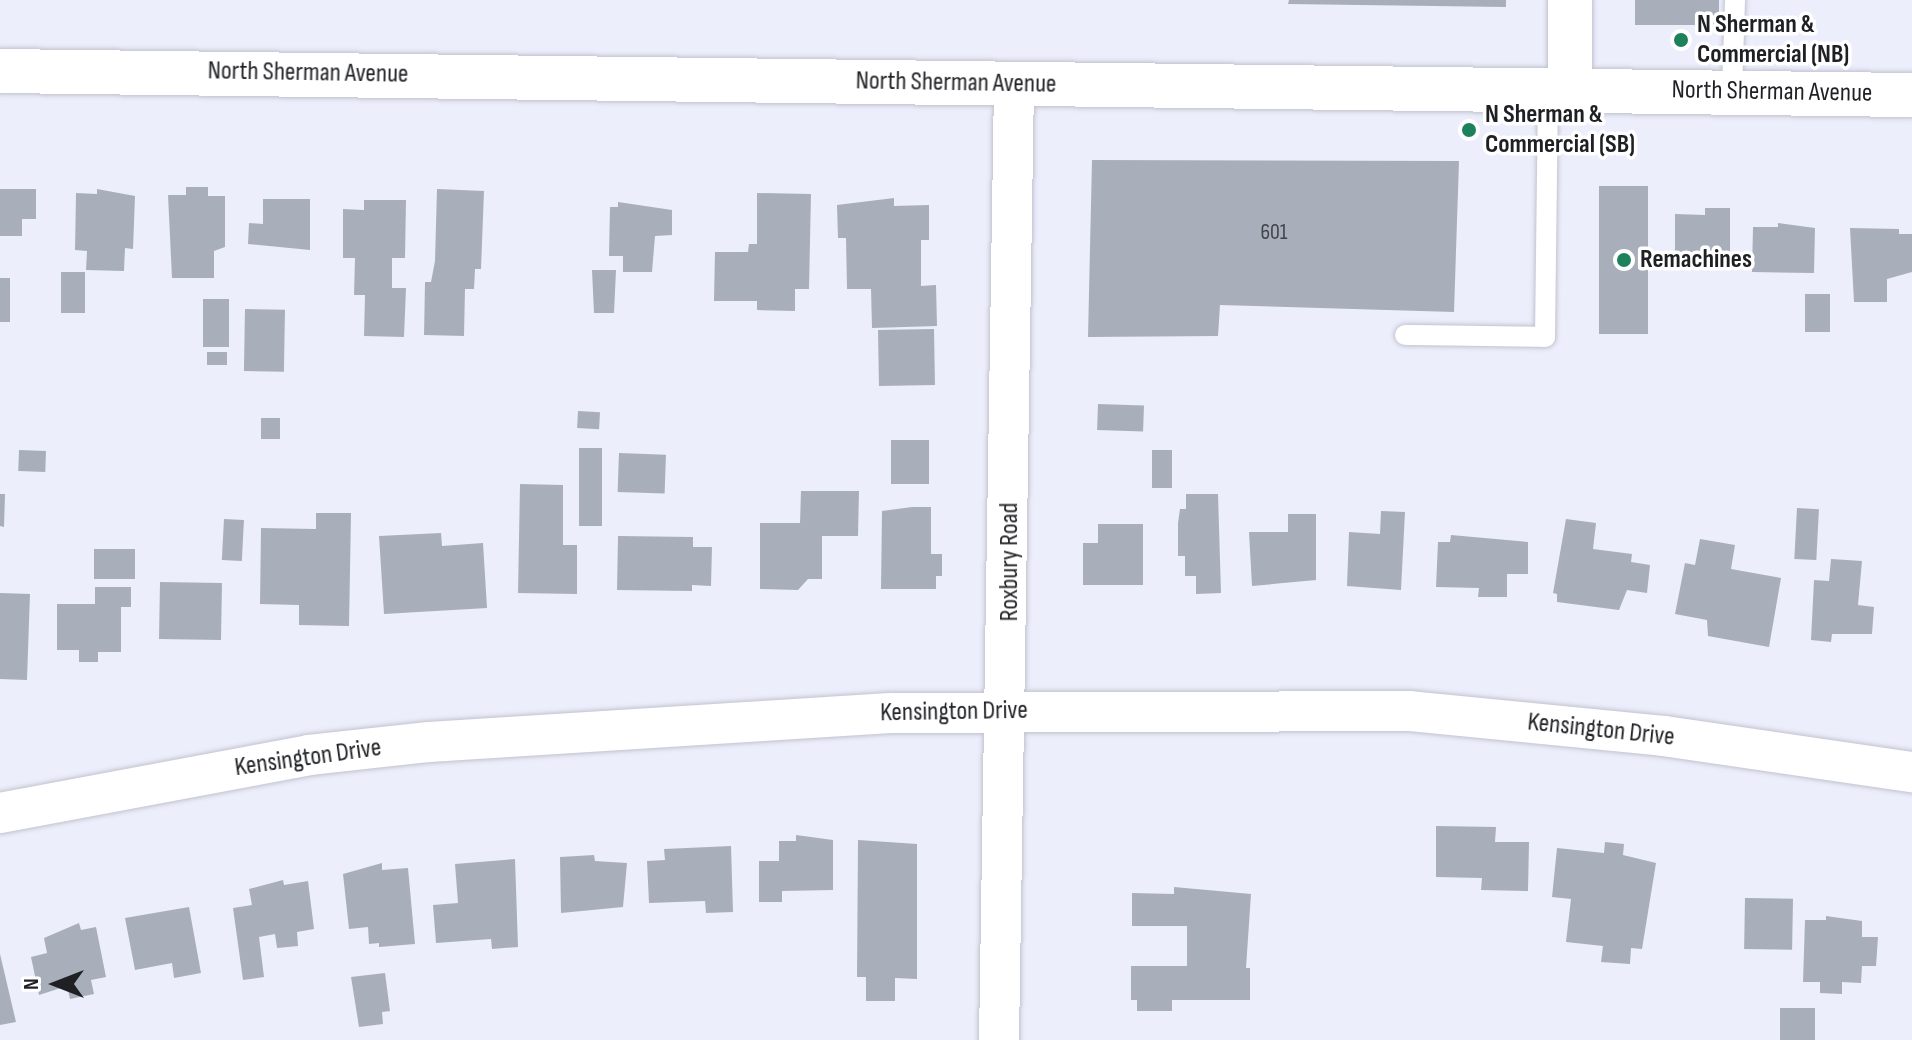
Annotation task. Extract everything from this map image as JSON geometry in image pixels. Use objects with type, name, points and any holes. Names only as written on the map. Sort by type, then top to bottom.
[{"type":"street","points":[[1559,88],[1570,0]]},
{"type":"street","name":"North Sherman Avenue","points":[[0,71],[1014,85],[1559,88],[1912,95]]},
{"type":"street","name":"Roxbury Road","points":[[999,1040],[1008,711],[1014,85]]},
{"type":"street","name":"Kensington Drive","points":[[0,813],[309,755],[429,742],[890,713],[1410,711],[1664,736],[1912,772]]},
{"type":"lane","points":[[1732,91],[1735,0]]},
{"type":"lane","points":[[1405,335],[1545,337],[1559,88]]},
{"type":"building","points":[[1289,0],[1506,0],[1506,7],[1288,4]]},
{"type":"building","points":[[1635,0],[1719,0],[1719,25],[1635,25]]},
{"type":"building","points":[[1092,160],[1459,161],[1454,312],[1220,305],[1218,336],[1088,337]]},
{"type":"building","points":[[1599,186],[1648,186],[1648,334],[1599,334]]},
{"type":"building","points":[[186,187],[208,187],[208,196],[225,196],[225,247],[214,251],[214,278],[172,278],[168,195],[186,195]]},
{"type":"building","points":[[0,189],[36,189],[36,219],[22,219],[22,236],[0,236]]},
{"type":"building","points":[[97,189],[135,196],[133,249],[125,248],[124,271],[86,270],[87,251],[75,250],[76,193],[97,194]]},
{"type":"building","points":[[437,189],[484,191],[481,269],[475,269],[474,289],[465,289],[464,336],[424,335],[425,282],[431,282],[435,261]]},
{"type":"building","points":[[757,193],[811,194],[809,289],[795,289],[795,311],[757,310],[757,301],[714,301],[715,252],[748,252],[749,244],[757,244]]},
{"type":"building","points":[[894,198],[894,206],[929,205],[929,240],[921,240],[921,286],[936,285],[937,326],[872,328],[871,289],[847,289],[846,238],[838,238],[837,205]]},
{"type":"building","points":[[263,199],[310,199],[310,250],[248,244],[249,223],[263,224]]},
{"type":"building","points":[[364,200],[406,200],[405,258],[392,258],[392,288],[406,288],[404,337],[364,336],[365,295],[354,295],[355,258],[343,258],[343,209],[364,210]]},
{"type":"building","points":[[618,202],[672,210],[672,235],[655,236],[652,272],[623,272],[623,256],[609,256],[610,207],[618,207]]},
{"type":"building","points":[[1705,208],[1730,208],[1730,256],[1675,255],[1675,214],[1705,215]]},
{"type":"building","points":[[1778,223],[1815,228],[1814,273],[1752,272],[1753,227],[1778,227]]},
{"type":"building","points":[[1850,228],[1899,229],[1899,234],[1912,234],[1912,272],[1887,279],[1887,302],[1854,302]]},
{"type":"building","points":[[592,270],[616,270],[614,313],[594,313]]},
{"type":"building","points":[[61,272],[85,272],[85,313],[61,313]]},
{"type":"building","points":[[0,278],[10,278],[10,322],[0,322]]},
{"type":"building","points":[[1805,294],[1830,294],[1830,332],[1805,332]]},
{"type":"building","points":[[203,299],[229,299],[229,347],[203,347]]},
{"type":"building","points":[[245,309],[285,310],[284,372],[244,371]]},
{"type":"building","points":[[934,329],[935,385],[879,386],[878,330]]},
{"type":"building","points":[[207,352],[227,352],[227,365],[207,365]]},
{"type":"building","points":[[1098,404],[1144,406],[1143,432],[1097,430]]},
{"type":"building","points":[[578,411],[600,412],[599,429],[577,428]]},
{"type":"building","points":[[261,418],[280,418],[280,439],[261,439]]},
{"type":"building","points":[[891,440],[929,440],[929,484],[891,484]]},
{"type":"building","points":[[579,448],[602,448],[602,526],[579,526]]},
{"type":"building","points":[[19,450],[46,451],[45,472],[18,471]]},
{"type":"building","points":[[1152,450],[1172,450],[1172,488],[1152,488]]},
{"type":"building","points":[[619,453],[666,455],[665,494],[618,492]]},
{"type":"building","points":[[520,484],[563,485],[563,545],[577,545],[577,594],[518,593]]},
{"type":"building","points":[[801,491],[859,491],[858,536],[822,536],[822,579],[808,579],[798,590],[760,589],[760,523],[800,523]]},
{"type":"building","points":[[0,494],[5,494],[4,527],[0,526]]},
{"type":"building","points":[[1186,494],[1218,494],[1221,593],[1196,594],[1196,576],[1185,576],[1185,556],[1178,556],[1178,523],[1180,509],[1186,509]]},
{"type":"building","points":[[931,507],[931,554],[942,554],[942,576],[936,576],[936,589],[881,589],[882,511]]},
{"type":"building","points":[[1797,508],[1819,509],[1816,560],[1794,559]]},
{"type":"building","points":[[1381,511],[1405,512],[1401,590],[1347,586],[1349,532],[1380,534]]},
{"type":"building","points":[[316,513],[351,513],[349,626],[299,625],[299,605],[260,604],[261,528],[316,529]]},
{"type":"building","points":[[1288,514],[1316,514],[1316,580],[1252,586],[1249,532],[1288,532]]},
{"type":"building","points":[[224,519],[244,520],[242,561],[222,560]]},
{"type":"building","points":[[1566,519],[1596,523],[1593,549],[1632,554],[1631,562],[1650,565],[1647,593],[1627,590],[1619,610],[1557,602],[1557,594],[1553,593]]},
{"type":"building","points":[[1098,524],[1143,524],[1143,585],[1083,585],[1083,543],[1098,543]]},
{"type":"building","points":[[441,533],[442,546],[483,543],[487,608],[384,614],[379,536]]},
{"type":"building","points":[[1451,535],[1528,542],[1528,574],[1507,574],[1507,597],[1478,597],[1479,588],[1436,587],[1438,542],[1450,542]]},
{"type":"building","points":[[618,536],[693,537],[693,547],[712,547],[711,586],[692,585],[692,591],[617,590]]},
{"type":"building","points":[[1700,539],[1735,545],[1731,569],[1781,578],[1769,647],[1708,636],[1707,620],[1675,614],[1685,563],[1695,565]]},
{"type":"building","points":[[94,549],[135,549],[135,579],[94,579]]},
{"type":"building","points":[[1831,559],[1862,561],[1858,605],[1874,607],[1872,634],[1832,634],[1831,642],[1811,640],[1814,580],[1829,581]]},
{"type":"building","points":[[160,582],[222,583],[221,640],[159,639]]},
{"type":"building","points":[[95,587],[131,587],[131,607],[121,607],[121,652],[98,652],[98,662],[79,662],[79,650],[57,650],[57,604],[95,604]]},
{"type":"building","points":[[0,593],[30,594],[27,680],[0,679]]},
{"type":"building","points":[[1436,826],[1496,827],[1495,842],[1529,842],[1528,891],[1481,890],[1482,878],[1436,877]]},
{"type":"building","points":[[796,835],[833,840],[833,890],[782,891],[782,902],[759,902],[759,861],[779,861],[779,841],[796,841]]},
{"type":"building","points":[[858,840],[917,844],[917,979],[895,978],[895,1001],[866,1001],[866,977],[857,977]]},
{"type":"building","points":[[1605,842],[1624,844],[1623,855],[1656,863],[1642,949],[1631,948],[1630,964],[1601,962],[1603,946],[1566,942],[1571,899],[1552,897],[1557,848],[1604,853]]},
{"type":"building","points":[[731,846],[733,912],[706,913],[705,901],[649,903],[647,861],[665,860],[664,849]]},
{"type":"building","points":[[594,855],[595,861],[627,863],[623,907],[561,913],[560,857]]},
{"type":"building","points":[[515,859],[518,947],[492,949],[491,939],[436,943],[433,905],[458,903],[455,864]]},
{"type":"building","points":[[382,863],[382,870],[408,868],[415,944],[379,947],[379,943],[369,944],[368,927],[349,929],[343,874]]},
{"type":"building","points":[[283,880],[284,885],[308,881],[314,929],[297,932],[298,946],[277,948],[275,934],[259,937],[264,977],[243,980],[233,908],[252,905],[249,889]]},
{"type":"building","points":[[1174,887],[1251,894],[1246,968],[1250,968],[1250,1000],[1172,1000],[1172,1011],[1137,1011],[1137,1000],[1131,1000],[1131,966],[1187,966],[1187,926],[1132,926],[1132,893],[1174,894]]},
{"type":"building","points":[[1745,898],[1793,899],[1792,950],[1744,949]]},
{"type":"building","points":[[189,907],[201,973],[174,978],[172,963],[135,970],[125,918]]},
{"type":"building","points":[[1826,916],[1862,921],[1862,937],[1878,937],[1876,966],[1862,966],[1861,983],[1842,982],[1842,994],[1820,993],[1820,982],[1803,982],[1805,920],[1826,920]]},
{"type":"building","points":[[79,923],[81,930],[96,927],[106,977],[91,980],[94,994],[70,999],[67,986],[39,995],[31,957],[47,953],[44,938]]},
{"type":"building","points":[[0,954],[16,1022],[0,1025]]},
{"type":"building","points":[[385,973],[390,1011],[382,1012],[383,1024],[359,1027],[351,977]]},
{"type":"building","points":[[1780,1008],[1815,1008],[1815,1040],[1780,1040]]},
{"type":"place","name":"N Sherman & Commercial (NB)","points":[[1681,40]]},
{"type":"place","name":"N Sherman & Commercial (SB)","points":[[1469,130]]},
{"type":"place","name":"Remachines","points":[[1624,260]]}]
